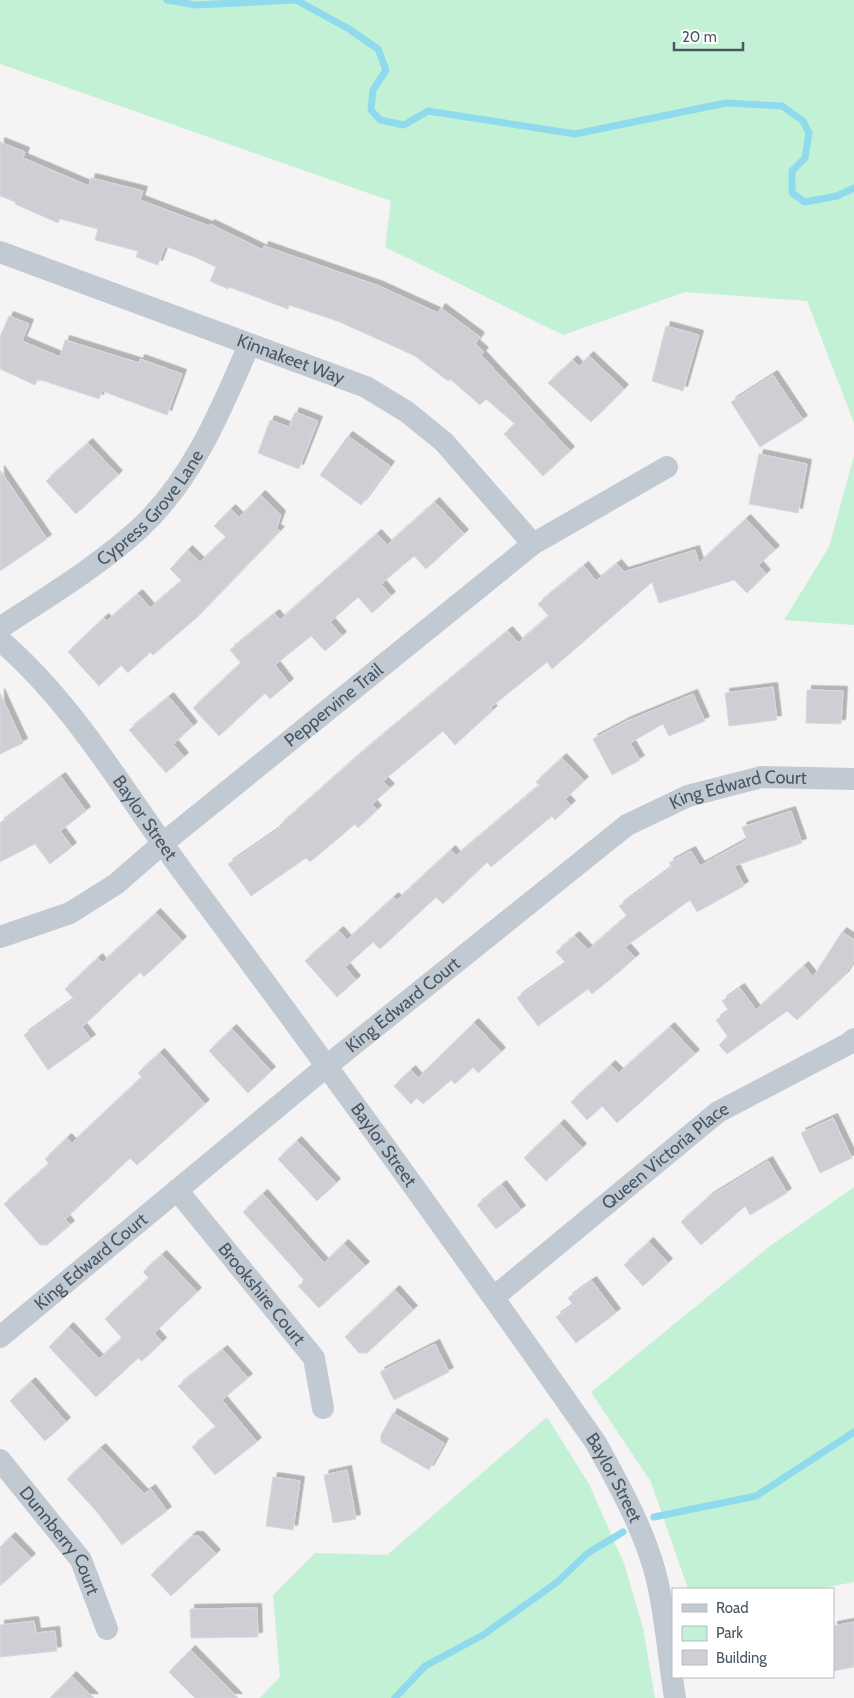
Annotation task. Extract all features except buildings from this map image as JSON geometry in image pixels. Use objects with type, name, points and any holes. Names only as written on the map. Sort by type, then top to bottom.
[{"type":"street","name":"Kinnakeet Way","points":[[0,252],[366,387],[407,412],[444,442],[532,544]]},
{"type":"street","name":"Cypress Grove Lane","points":[[0,628],[91,568],[140,528],[170,493],[199,452],[220,412],[249,344]]},
{"type":"street","name":"Peppervine Trail","points":[[0,937],[70,913],[116,884],[162,844],[532,544],[667,467]]},
{"type":"street","name":"Baylor Street","points":[[0,640],[25,662],[71,716],[162,844],[328,1065],[596,1443],[626,1499],[645,1543],[658,1583],[672,1678]]},
{"type":"street","name":"King Edward Court","points":[[0,1337],[328,1065],[627,825],[688,796],[762,777],[854,780]]},
{"type":"street","name":"Queen Victoria Place","points":[[494,1297],[718,1112],[848,1044],[854,1039]]},
{"type":"street","name":"Brookshire Court","points":[[177,1190],[314,1358],[323,1408]]},
{"type":"street","name":"Dunnberry Court","points":[[0,1460],[81,1560],[107,1629]]},
{"type":"street","name":"Baylor Street","points":[[672,1678],[675,1698]]},
{"type":"green space","points":[[0,0],[854,0],[854,423],[807,301],[685,292],[563,335],[385,247],[391,201],[3,65],[0,63]]},
{"type":"green space","points":[[854,456],[854,625],[784,620],[829,547]]},
{"type":"green space","points":[[854,1187],[854,1582],[823,1588],[688,1588],[651,1482],[591,1392],[770,1246]]},
{"type":"green space","points":[[547,1417],[589,1484],[625,1566],[643,1628],[655,1698],[260,1698],[280,1677],[273,1595],[315,1553],[387,1555]]},
{"type":"waterway","points":[[167,0],[196,5],[296,0],[349,29],[378,49],[386,70],[373,90],[371,110],[380,120],[404,125],[428,111],[575,134],[726,103],[782,106],[803,121],[809,133],[805,158],[792,171],[792,193],[805,202],[837,196],[854,188]]},
{"type":"waterway","points":[[654,1517],[756,1496],[854,1432]]},
{"type":"waterway","points":[[395,1698],[425,1666],[483,1635],[556,1583],[588,1553],[623,1532]]}]
